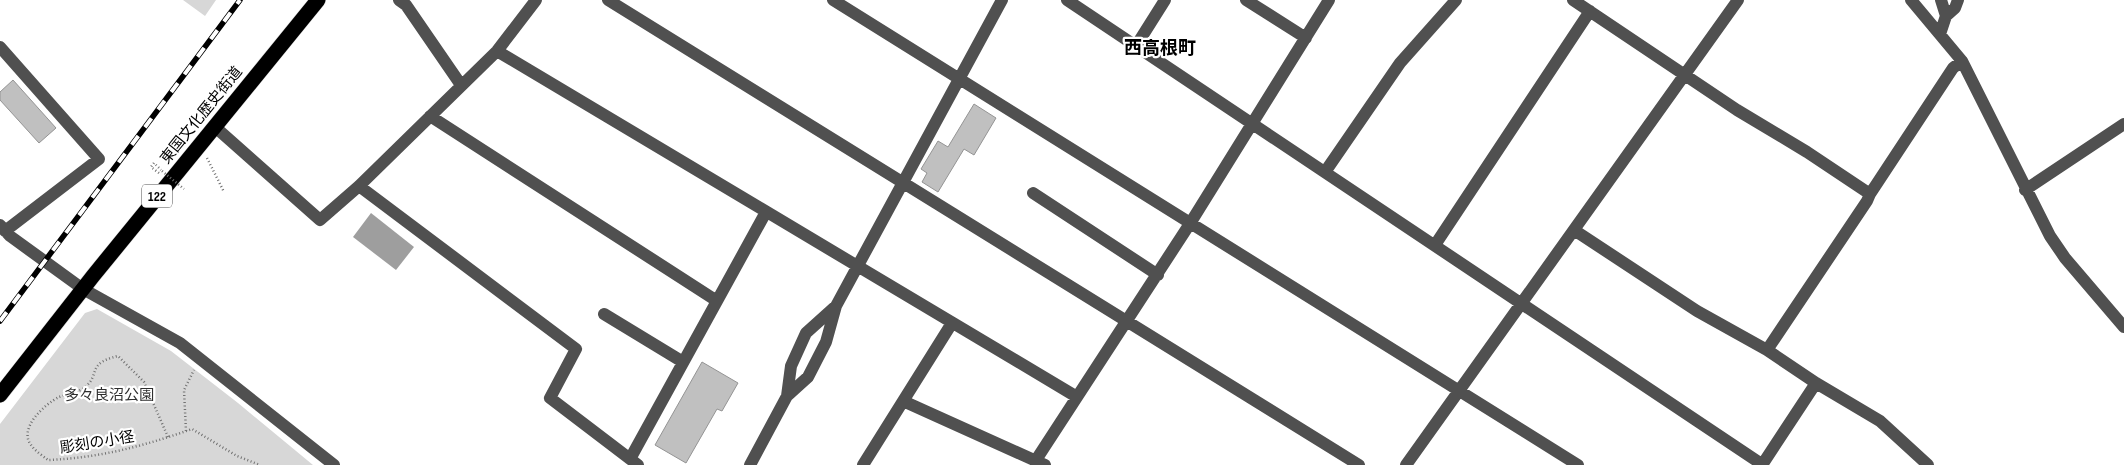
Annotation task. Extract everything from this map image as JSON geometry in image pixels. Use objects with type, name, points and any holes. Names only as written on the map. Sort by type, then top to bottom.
[{"type":"highway","name":"東国文化歴史街道","points":[[0,395],[214,126],[318,0]]},
{"type":"street","points":[[399,0],[406,5],[461,85]]},
{"type":"street","points":[[214,126],[320,220],[359,186],[497,51],[536,0]]},
{"type":"street","points":[[608,0],[1359,465]]},
{"type":"street","points":[[833,0],[960,77],[1578,465]]},
{"type":"street","points":[[750,465],[787,396],[808,377],[826,342],[836,306],[902,181],[1002,0]]},
{"type":"street","points":[[1067,0],[1762,465],[1816,383]]},
{"type":"street","points":[[1136,46],[1165,0]]},
{"type":"street","points":[[1246,0],[1306,38]]},
{"type":"street","points":[[903,401],[1041,463],[1077,397],[1128,322],[1329,0]]},
{"type":"street","points":[[1325,172],[1400,63],[1456,0]]},
{"type":"street","points":[[1573,0],[1737,110],[1807,152],[1870,194]]},
{"type":"street","points":[[1406,465],[1684,73],[1738,0]]},
{"type":"street","points":[[1911,0],[1962,61],[2025,190],[2050,236],[2065,258],[2124,327]]},
{"type":"street","points":[[1941,0],[1946,16]]},
{"type":"street","points":[[1940,34],[1946,16],[1955,8],[1958,0]]},
{"type":"street","points":[[1435,245],[1590,11]]},
{"type":"street","points":[[0,47],[99,159],[7,236],[83,289],[180,343],[334,465]]},
{"type":"street","points":[[497,51],[1077,397]]},
{"type":"street","points":[[1767,350],[1868,201],[1870,194],[1953,68],[1962,61]]},
{"type":"street","points":[[430,116],[717,301]]},
{"type":"street","points":[[2025,190],[2124,124]]},
{"type":"street","points":[[359,186],[576,349],[550,398],[634,462],[683,362],[766,212]]},
{"type":"street","points":[[1033,193],[1158,274]]},
{"type":"street","points":[[1574,230],[1697,311],[1767,350],[1816,383],[1880,421],[1928,465]]},
{"type":"street","points":[[787,396],[791,366],[806,333],[836,306]]},
{"type":"street","points":[[604,314],[683,362]]},
{"type":"street","points":[[864,465],[952,323]]},
{"type":"path","points":[[205,155],[211,161],[224,192]]},
{"type":"path","points":[[163,177],[151,167],[154,164],[184,189]]},
{"type":"path","name":"彫刻の小径","points":[[168,437],[144,382],[118,356],[103,360],[96,367],[92,379],[84,388],[48,404],[29,425],[28,438],[30,445],[48,460],[77,459],[113,454],[168,437],[186,431]]},
{"type":"path","points":[[196,367],[184,390],[186,431],[192,429],[237,456],[260,465]]},
{"type":"green space","points":[[183,0],[216,0],[205,16]]},
{"type":"green space","name":"多々良沼公園","points":[[97,309],[171,351],[313,465],[0,465],[0,424],[85,313]]},
{"type":"shaded area","points":[[371,213],[414,247],[396,270],[353,237]]},
{"type":"building","points":[[13,80],[56,128],[39,143],[0,100],[0,92]]},
{"type":"building","points":[[974,104],[996,118],[974,155],[964,149],[938,192],[922,182],[927,173],[921,169],[938,141],[948,147]]},
{"type":"building","points":[[702,362],[738,383],[722,411],[717,409],[686,463],[655,445]]},
{"type":"railway","points":[[0,321],[240,0]]},
{"type":"district","name":"西高根町","points":[[1160,48]]}]
